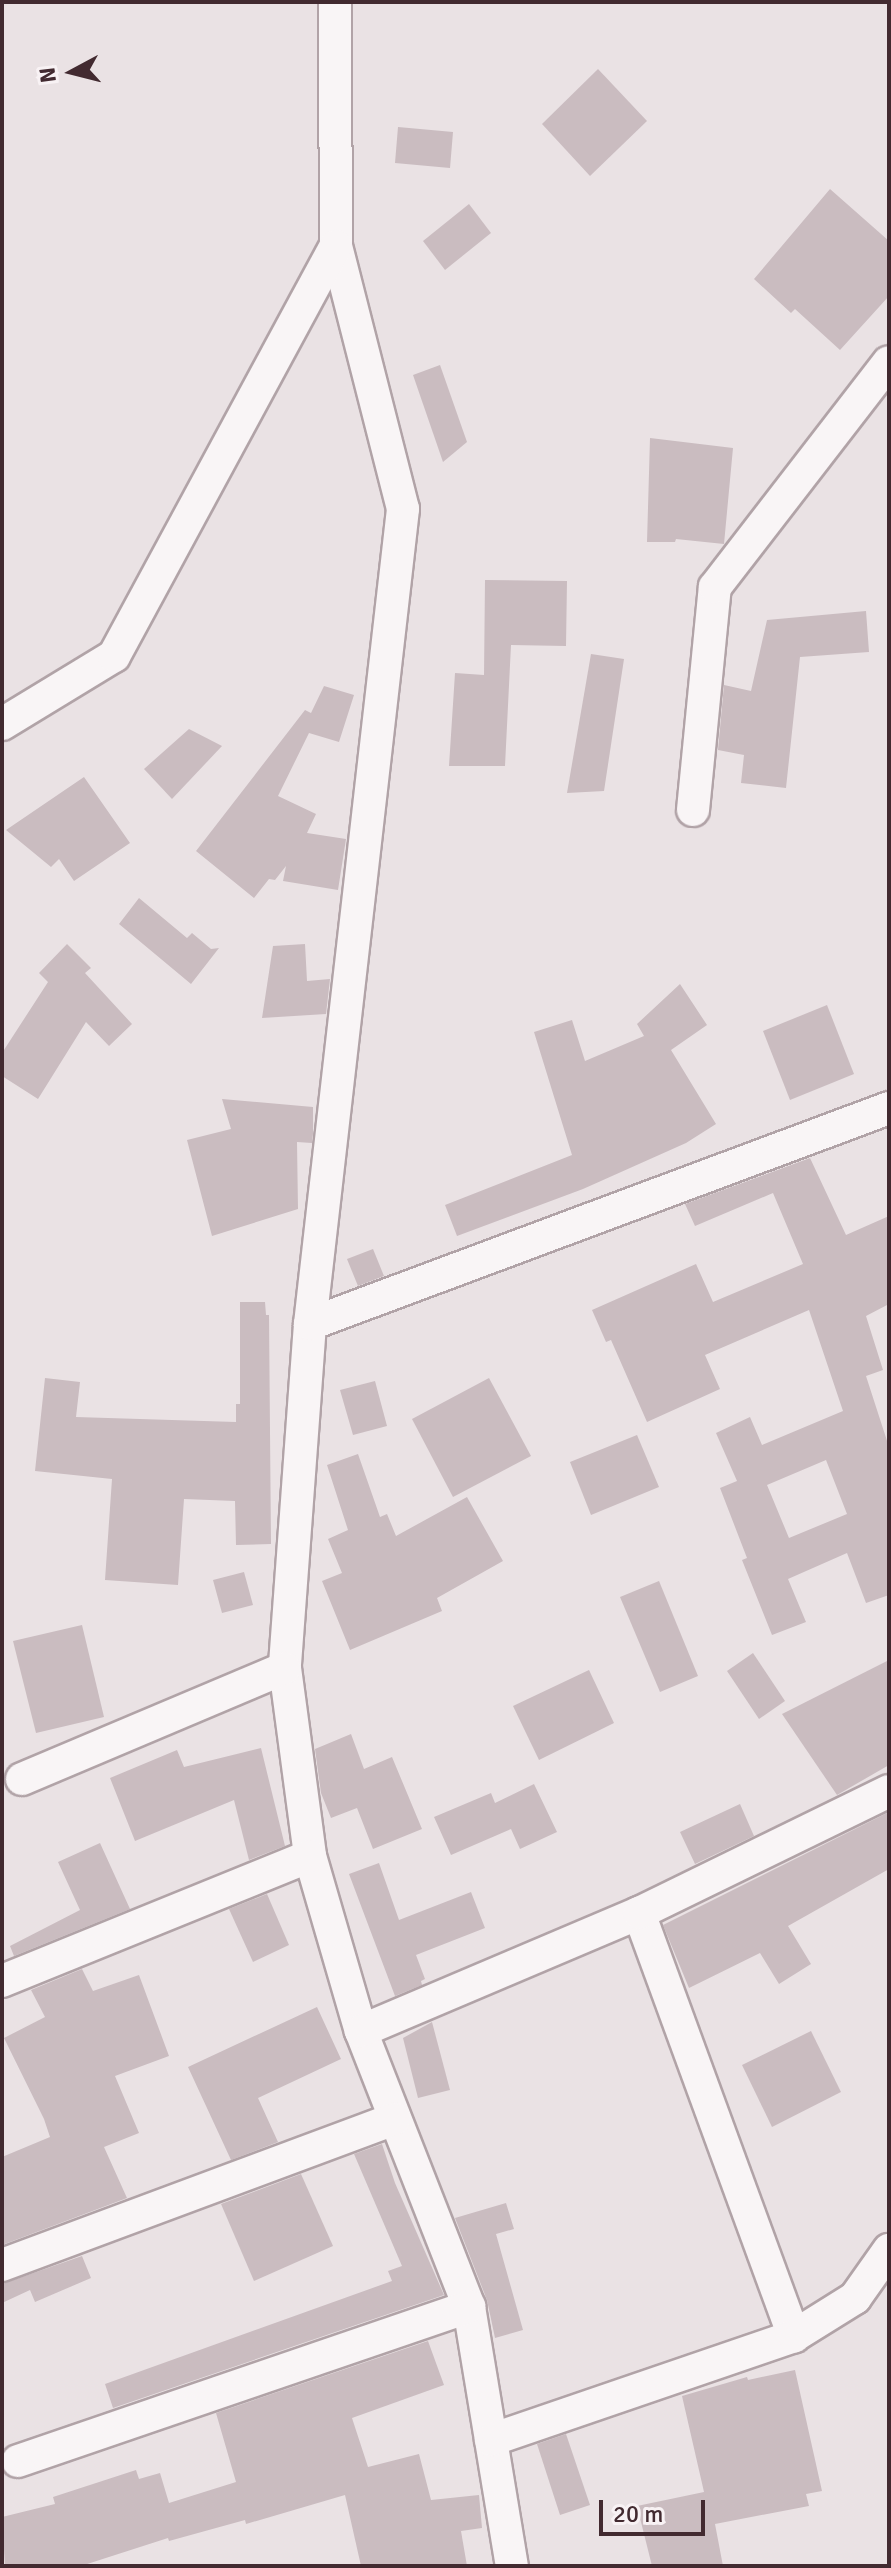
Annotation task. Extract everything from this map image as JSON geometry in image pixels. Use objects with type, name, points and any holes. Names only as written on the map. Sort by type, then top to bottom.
[{"type":"street","points":[[335,2],[336,246],[403,509],[310,1324],[285,1668],[310,1856],[361,2031],[469,2307],[512,2566]]},
{"type":"street","points":[[2,724],[114,656],[336,246]]},
{"type":"street","points":[[693,810],[715,587],[889,362]]},
{"type":"street","points":[[310,1324],[889,1108]]},
{"type":"street","points":[[22,1779],[285,1668]]},
{"type":"street","points":[[361,2031],[639,1913],[889,1791]]},
{"type":"street","points":[[2,1981],[310,1856]]},
{"type":"street","points":[[639,1913],[794,2336]]},
{"type":"street","points":[[2,2265],[395,2119]]},
{"type":"street","points":[[491,2440],[794,2336],[855,2298],[889,2250]]},
{"type":"street","points":[[18,2461],[469,2307]]},
{"type":"building","points":[[598,69],[647,121],[590,176],[542,124]]},
{"type":"building","points":[[398,127],[453,132],[450,168],[395,163]]},
{"type":"building","points":[[830,189],[889,241],[889,296],[840,350],[795,309],[791,313],[754,279]]},
{"type":"building","points":[[469,204],[491,233],[445,270],[423,241]]},
{"type":"building","points":[[440,365],[467,442],[443,462],[413,375]]},
{"type":"building","points":[[650,438],[733,448],[724,544],[676,539],[675,542],[647,542]]},
{"type":"building","points":[[485,580],[567,581],[566,646],[511,645],[505,766],[449,766],[455,673],[484,675]]},
{"type":"building","points":[[866,611],[869,652],[800,657],[786,788],[741,783],[744,755],[718,750],[724,685],[751,691],[767,620]]},
{"type":"building","points":[[591,654],[624,659],[604,791],[567,793]]},
{"type":"building","points":[[324,686],[354,695],[339,742],[309,733],[278,796],[316,814],[307,833],[346,839],[338,890],[283,881],[286,866],[275,880],[269,879],[254,898],[196,851],[305,710],[311,713]]},
{"type":"building","points":[[189,729],[222,746],[172,799],[144,769]]},
{"type":"building","points":[[84,777],[130,843],[74,881],[59,859],[51,867],[6,830]]},
{"type":"building","points":[[139,898],[187,938],[192,933],[211,949],[219,948],[191,984],[119,924]]},
{"type":"building","points":[[67,944],[91,968],[85,973],[132,1024],[109,1046],[86,1022],[38,1099],[2,1076],[2,1053],[48,982],[39,973]]},
{"type":"building","points":[[305,944],[307,981],[330,979],[326,1014],[262,1018],[273,946]]},
{"type":"building","points":[[680,984],[707,1025],[671,1050],[716,1124],[686,1143],[583,1189],[457,1236],[445,1205],[572,1155],[534,1032],[572,1020],[585,1061],[644,1036],[637,1024]]},
{"type":"building","points":[[827,1005],[854,1074],[790,1100],[763,1031]]},
{"type":"building","points":[[222,1099],[313,1107],[313,1134],[312,1143],[297,1142],[298,1209],[212,1236],[187,1140],[231,1129]]},
{"type":"building","points":[[810,1158],[846,1235],[889,1216],[889,1304],[866,1316],[883,1370],[866,1376],[889,1447],[889,1595],[866,1603],[847,1553],[788,1579],[806,1622],[772,1635],[742,1560],[747,1558],[720,1488],[737,1481],[716,1433],[750,1417],[762,1445],[843,1411],[809,1310],[705,1355],[720,1389],[647,1422],[611,1340],[606,1342],[592,1310],[696,1264],[713,1302],[803,1264],[773,1193],[695,1226],[685,1204]],"holes":[[[826,1460],[847,1514],[789,1538],[767,1485]]]},
{"type":"building","points":[[373,1249],[384,1276],[358,1286],[347,1259]]},
{"type":"building","points":[[240,1302],[265,1302],[266,1315],[269,1315],[271,1544],[236,1545],[235,1501],[184,1499],[178,1585],[105,1580],[112,1479],[35,1471],[45,1378],[80,1382],[76,1417],[236,1422],[236,1404],[240,1404]]},
{"type":"building","points":[[489,1378],[531,1456],[453,1497],[412,1419]]},
{"type":"building","points":[[375,1381],[387,1426],[353,1435],[340,1390]]},
{"type":"building","points":[[637,1435],[659,1487],[591,1515],[570,1462]]},
{"type":"building","points":[[358,1454],[380,1517],[387,1514],[396,1536],[467,1497],[503,1561],[437,1598],[442,1611],[350,1650],[322,1581],[342,1573],[328,1539],[348,1530],[327,1465]]},
{"type":"building","points":[[244,1572],[253,1605],[222,1613],[213,1580]]},
{"type":"building","points":[[659,1581],[698,1676],[660,1692],[620,1597]]},
{"type":"building","points":[[82,1625],[104,1717],[36,1733],[13,1641]]},
{"type":"building","points":[[753,1653],[785,1701],[759,1719],[727,1671]]},
{"type":"building","points":[[889,1660],[889,1765],[837,1795],[782,1714]]},
{"type":"building","points":[[589,1670],[614,1723],[539,1760],[513,1706]]},
{"type":"building","points":[[351,1734],[364,1769],[392,1757],[422,1829],[373,1849],[357,1808],[331,1818],[321,1793],[315,1749]]},
{"type":"building","points":[[261,1748],[285,1846],[249,1860],[234,1800],[135,1841],[110,1778],[177,1750],[184,1767]]},
{"type":"building","points":[[534,1784],[557,1832],[520,1849],[511,1829],[451,1855],[434,1817],[491,1793],[495,1803]]},
{"type":"building","points":[[740,1804],[754,1836],[695,1864],[680,1832]]},
{"type":"building","points":[[889,1812],[889,1869],[788,1926],[811,1964],[779,1984],[760,1953],[689,1988],[663,1925]]},
{"type":"building","points":[[100,1843],[130,1909],[14,1956],[10,1946],[80,1910],[58,1862]]},
{"type":"building","points":[[379,1863],[399,1920],[471,1892],[485,1928],[416,1955],[425,1979],[421,1981],[422,1985],[395,1996],[349,1874]]},
{"type":"building","points":[[267,1894],[289,1945],[253,1962],[229,1909]]},
{"type":"building","points":[[82,1969],[93,1991],[139,1975],[169,2056],[115,2076],[139,2133],[104,2147],[127,2198],[2,2245],[2,2157],[50,2137],[4,2038],[45,2017],[31,1990]]},
{"type":"building","points":[[317,2007],[341,2059],[258,2098],[278,2142],[231,2160],[188,2067]]},
{"type":"building","points":[[432,2022],[450,2090],[418,2098],[403,2038]]},
{"type":"building","points":[[811,2031],[841,2092],[772,2127],[742,2065]]},
{"type":"building","points":[[382,2144],[395,2183],[444,2295],[113,2408],[105,2384],[392,2281],[388,2271],[402,2266],[354,2154]]},
{"type":"building","points":[[301,2174],[333,2246],[254,2281],[221,2204]]},
{"type":"building","points":[[506,2203],[514,2229],[496,2234],[523,2330],[495,2338],[487,2300],[455,2218]]},
{"type":"building","points":[[82,2256],[91,2278],[35,2302],[30,2290],[2,2303],[2,2284]]},
{"type":"building","points":[[428,2341],[444,2385],[352,2418],[368,2467],[419,2454],[431,2500],[479,2495],[482,2528],[461,2531],[467,2566],[361,2566],[345,2495],[246,2524],[245,2520],[169,2541],[168,2538],[81,2566],[5,2566],[2,2517],[55,2504],[53,2497],[136,2470],[139,2479],[160,2473],[169,2503],[236,2482],[216,2413]]},
{"type":"building","points":[[795,2370],[822,2491],[806,2494],[809,2506],[715,2524],[723,2566],[652,2566],[637,2506],[704,2492],[682,2396],[747,2377],[748,2380]]},
{"type":"building","points":[[566,2434],[590,2505],[560,2515],[537,2444]]}]
